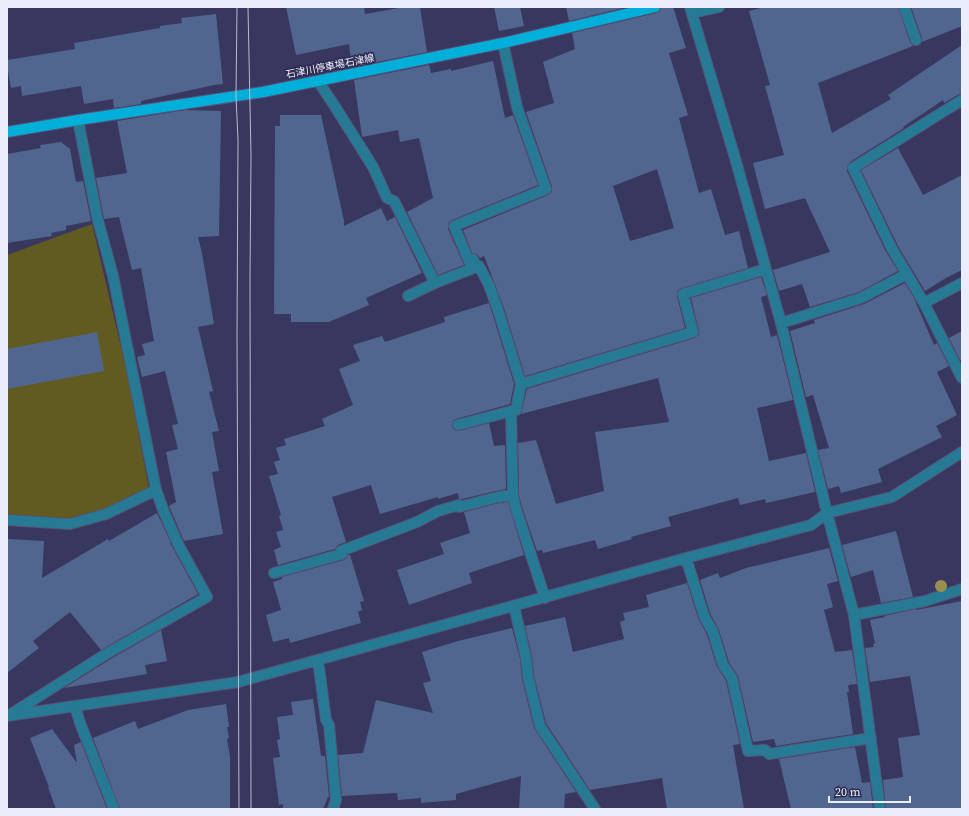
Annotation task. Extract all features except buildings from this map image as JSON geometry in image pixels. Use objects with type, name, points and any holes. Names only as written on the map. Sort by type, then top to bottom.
[{"type":"main road","name":"石津川停車場石津線","points":[[7,132],[249,95],[503,43],[655,7]]},
{"type":"street","points":[[720,7],[691,10],[735,158],[781,323],[827,513],[854,615],[880,809]]},
{"type":"street","points":[[904,7],[916,40]]},
{"type":"street","points":[[476,267],[473,259],[469,260],[454,226],[546,189],[517,107],[503,43]]},
{"type":"street","points":[[318,81],[373,167],[387,198],[394,201],[435,283]]},
{"type":"street","points":[[962,100],[853,168],[892,249],[924,303],[962,378]]},
{"type":"street","points":[[7,716],[106,654],[207,597],[179,546],[156,490],[114,276],[97,217],[78,120]]},
{"type":"street","points":[[408,296],[435,283],[479,266],[498,310],[521,384],[516,410],[458,425]]},
{"type":"street","points":[[521,384],[693,332],[683,294],[766,269]]},
{"type":"street","points":[[781,323],[861,298],[907,274]]},
{"type":"street","points":[[924,303],[962,283]]},
{"type":"street","points":[[511,411],[514,506],[544,598]]},
{"type":"street","points":[[7,716],[238,682],[686,558],[811,525],[827,513],[892,496],[962,452]]},
{"type":"street","points":[[7,520],[70,524],[106,514],[156,490]]},
{"type":"street","points":[[274,573],[342,554],[341,551],[417,522],[438,511],[459,505],[459,507],[498,497],[513,495]]},
{"type":"street","points":[[686,558],[704,616],[713,632],[723,665],[732,678],[748,751],[765,750],[768,754],[871,738]]},
{"type":"street","points":[[854,615],[925,601],[962,589]]},
{"type":"street","points":[[514,606],[526,658],[528,678],[540,726],[595,809]]},
{"type":"street","points":[[318,660],[326,720],[329,725],[336,800],[333,809]]},
{"type":"street","points":[[75,706],[80,723],[114,809]]},
{"type":"shaded area","points":[[92,224],[126,368],[149,489],[104,510],[69,520],[7,516],[7,255]]},
{"type":"tram line","points":[[237,7],[236,96],[238,140],[237,337],[239,809]]},
{"type":"tram line","points":[[248,7],[251,155],[251,809]]}]
